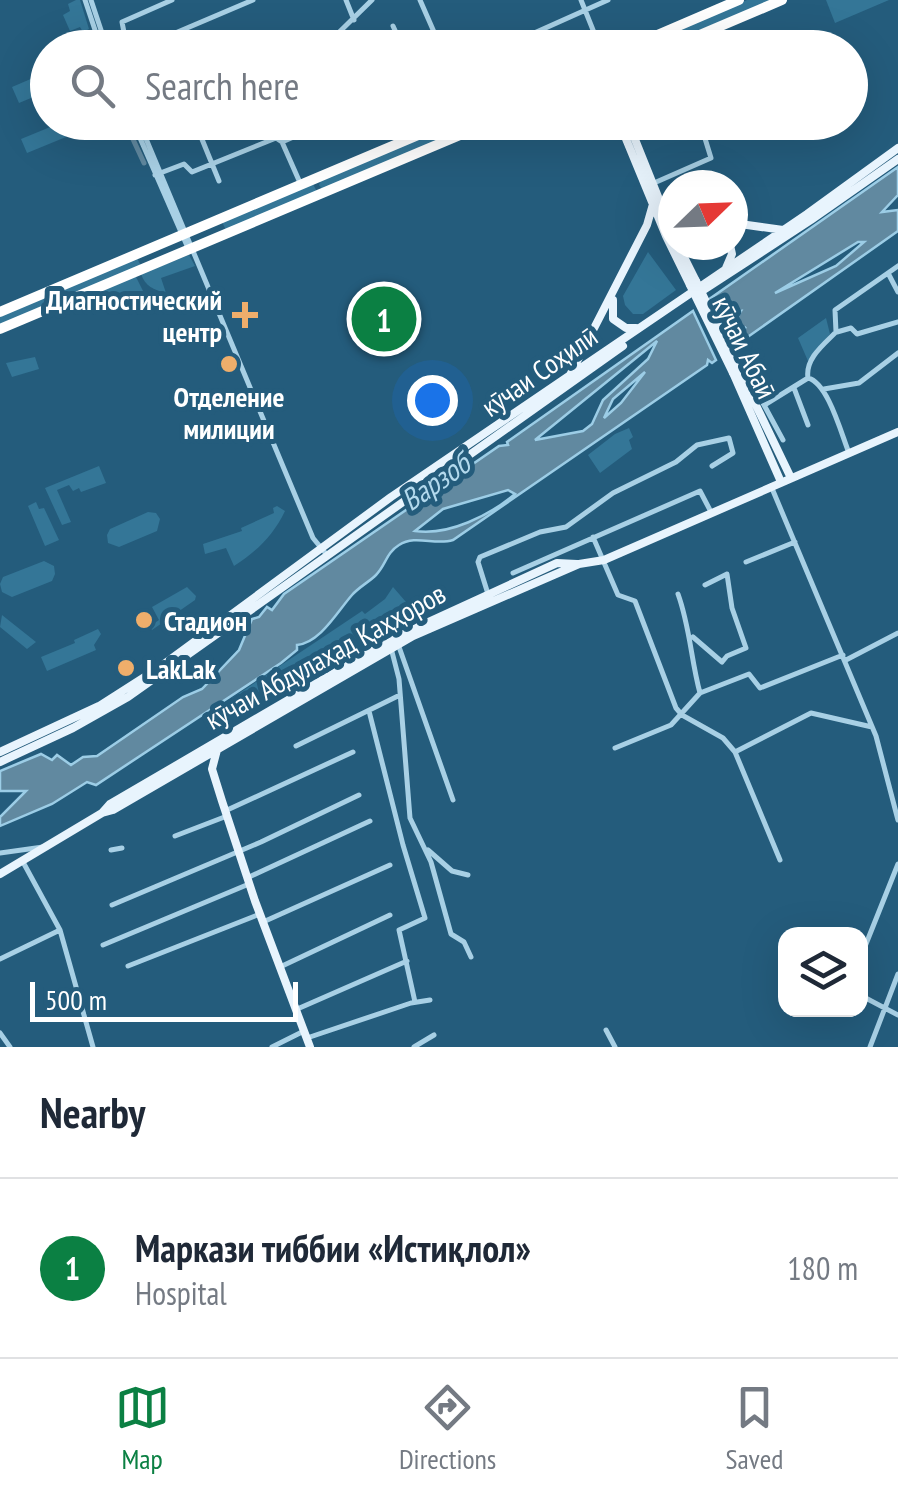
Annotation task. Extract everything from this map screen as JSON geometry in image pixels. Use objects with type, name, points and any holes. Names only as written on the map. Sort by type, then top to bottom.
[{"type":"highway","points":[[676,30],[739,0]]},
{"type":"highway","points":[[712,30],[782,0]]},
{"type":"highway","points":[[0,312],[407,140]]},
{"type":"highway","points":[[0,329],[449,140]]},
{"type":"highway","points":[[319,178],[317,188],[326,192]]},
{"type":"highway","points":[[214,222],[223,226],[222,235]]},
{"type":"highway","points":[[142,252],[140,262],[150,266]]},
{"type":"main road","name":"кӯчаи Абаӣ","points":[[627,140],[658,209]]},
{"type":"main road","name":"кӯчаи Абаӣ","points":[[635,140],[656,204]]},
{"type":"main road","name":"кӯчаи Соҳилӣ","points":[[0,752],[38,740],[142,679],[569,377],[896,155]]},
{"type":"main road","points":[[382,510],[879,168]]},
{"type":"main road","points":[[569,377],[656,204]]},
{"type":"main road","points":[[748,224],[784,230]]},
{"type":"main road","points":[[640,328],[618,325],[610,312],[648,233],[658,230]]},
{"type":"main road","name":"кӯчаи Абаӣ","points":[[682,260],[792,478]]},
{"type":"main road","name":"кӯчаи Абаӣ","points":[[684,260],[693,283]]},
{"type":"main road","points":[[726,268],[729,260]]},
{"type":"main road","name":"кӯчаи Абаӣ","points":[[736,372],[781,482]]},
{"type":"main road","name":"кӯчаи Абдулаҳад Қаҳҳоров","points":[[102,813],[190,767],[394,646],[579,564],[604,560],[898,432]]},
{"type":"main road","name":"кӯчаи Абдулаҳад Қаҳҳоров","points":[[0,874],[357,658],[563,561],[579,564]]},
{"type":"main road","points":[[0,762],[38,740]]},
{"type":"main road","points":[[217,749],[212,769],[261,918],[307,1039]]},
{"type":"main road","points":[[190,767],[212,769]]},
{"type":"street","points":[[88,0],[98,30]]},
{"type":"street","points":[[152,0],[155,8]]},
{"type":"street","points":[[124,30],[122,22],[172,0]]},
{"type":"street","points":[[182,30],[253,0]]},
{"type":"street","points":[[346,0],[354,20]]},
{"type":"street","points":[[343,30],[372,0]]},
{"type":"street","points":[[420,0],[433,30]]},
{"type":"street","points":[[581,0],[593,30]]},
{"type":"street","points":[[541,30],[608,0]]},
{"type":"street","points":[[393,26],[395,30]]},
{"type":"street","points":[[143,140],[313,538],[325,553]]},
{"type":"street","points":[[147,140],[158,175]]},
{"type":"street","points":[[201,140],[219,181]]},
{"type":"street","points":[[158,175],[184,164],[192,172],[271,140]]},
{"type":"street","points":[[279,140],[301,185]]},
{"type":"street","points":[[282,142],[287,140]]},
{"type":"street","points":[[651,184],[711,158],[705,140]]},
{"type":"street","points":[[836,332],[835,310],[898,266]]},
{"type":"street","points":[[888,273],[898,292]]},
{"type":"street","points":[[766,404],[808,378],[810,361],[836,332],[846,328],[857,334],[898,322]]},
{"type":"street","points":[[824,389],[859,383],[898,353]]},
{"type":"street","points":[[808,378],[824,389],[849,453]]},
{"type":"street","points":[[751,381],[783,440]]},
{"type":"street","points":[[794,388],[808,424]]},
{"type":"street","points":[[488,594],[478,562],[483,556],[540,532],[566,527],[613,493],[676,462],[697,446],[730,438],[733,453],[712,466]]},
{"type":"street","points":[[771,486],[872,727],[898,820]]},
{"type":"street","points":[[513,573],[700,491],[711,512]]},
{"type":"street","points":[[593,538],[618,595],[635,602],[676,708],[722,738],[735,752],[780,860]]},
{"type":"street","points":[[746,562],[796,542]]},
{"type":"street","points":[[691,635],[722,662],[746,648],[732,608],[727,574],[705,586]]},
{"type":"street","points":[[678,594],[691,635],[691,660],[700,693]]},
{"type":"street","points":[[615,748],[670,725],[700,693],[749,674],[760,688],[844,658],[898,633]]},
{"type":"street","points":[[394,646],[410,818],[431,862],[450,934],[464,942],[470,957]]},
{"type":"street","points":[[394,646],[453,800]]},
{"type":"street","points":[[296,746],[400,695]]},
{"type":"street","points":[[369,711],[402,845],[425,918],[400,928],[415,1002]]},
{"type":"street","points":[[735,752],[811,713],[872,727]]},
{"type":"street","points":[[176,836],[352,752]]},
{"type":"street","points":[[112,905],[360,796]]},
{"type":"street","points":[[102,944],[248,881],[370,821]]},
{"type":"street","points":[[422,844],[452,871],[468,875]]},
{"type":"street","name":"кӯчаи Абдулаҳад Қаҳҳоров","points":[[0,853],[51,845]]},
{"type":"street","points":[[110,850],[122,848]]},
{"type":"street","points":[[23,862],[60,930],[93,1047]]},
{"type":"street","points":[[868,939],[898,864]]},
{"type":"street","points":[[128,966],[261,918],[390,865]]},
{"type":"street","points":[[280,966],[390,915]]},
{"type":"street","points":[[0,960],[60,930]]},
{"type":"street","points":[[295,1010],[407,961]]},
{"type":"street","points":[[870,1047],[898,974]]},
{"type":"street","points":[[868,999],[898,1015]]},
{"type":"street","points":[[272,1047],[430,1000]]},
{"type":"street","points":[[606,1030],[614,1047]]},
{"type":"street","points":[[0,1033],[10,1047]]},
{"type":"street","points":[[414,1047],[434,1034]]},
{"type":"shaded area","points":[[80,0],[89,29],[70,30],[63,15],[70,11],[68,4]]},
{"type":"shaded area","points":[[747,0],[771,0],[700,30],[675,30]]},
{"type":"shaded area","points":[[826,0],[889,0],[835,23]]},
{"type":"shaded area","points":[[30,79],[30,98],[19,103],[12,87]]},
{"type":"shaded area","points":[[30,135],[30,140],[59,140],[27,153],[21,139]]},
{"type":"shaded area","points":[[416,140],[441,140],[322,189],[321,180]]},
{"type":"shaded area","points":[[898,167],[898,195],[882,212],[898,210],[898,231],[732,348],[730,345],[746,327],[727,338],[724,333],[741,311],[731,313],[720,324],[708,300]],"holes":[[[858,242],[864,242],[836,266],[775,293]]]},
{"type":"shaded area","points":[[313,184],[317,192],[226,230],[222,222]]},
{"type":"shaded area","points":[[648,252],[676,290],[643,314],[633,314],[623,296]]},
{"type":"shaded area","points":[[189,255],[195,266],[161,278],[166,293],[150,287],[141,274]]},
{"type":"shaded area","points":[[137,258],[141,266],[0,326],[0,316]]},
{"type":"shaded area","points":[[135,275],[145,295],[102,301],[98,291]]},
{"type":"shaded area","points":[[693,311],[716,360],[712,363],[708,360],[707,365],[453,540],[412,540],[399,545],[321,633],[297,645],[297,650],[281,663],[96,785],[87,782],[52,804],[0,826],[0,817],[26,791],[0,791],[0,771],[41,754],[52,760],[57,755],[71,765],[83,757],[97,756],[183,697],[202,689],[239,650],[252,619],[267,607],[272,610],[284,594],[499,446],[508,445],[507,442]],"holes":[[[657,341],[648,359],[603,400],[592,424],[583,431],[535,440]],[[645,372],[604,418],[613,399]],[[508,490],[515,494],[494,509],[455,527],[415,531],[443,509]]]},
{"type":"shaded area","points":[[826,318],[830,334],[808,361],[798,338]]},
{"type":"shaded area","points":[[35,357],[39,369],[12,377],[6,363]]},
{"type":"shaded area","points":[[629,428],[632,449],[600,473],[588,455]]},
{"type":"shaded area","points":[[99,466],[106,483],[81,492],[79,488],[73,491],[69,485],[57,490],[71,522],[62,525],[45,488]]},
{"type":"shaded area","points":[[36,502],[39,509],[44,508],[59,540],[45,546],[28,506]]},
{"type":"shaded area","points":[[277,506],[285,511],[275,528],[257,549],[234,566],[226,548],[205,554],[203,544],[242,531],[241,528],[274,513]]},
{"type":"shaded area","points":[[148,512],[156,513],[160,519],[157,531],[119,547],[108,543],[110,529]]},
{"type":"shaded area","points":[[44,561],[54,566],[52,581],[12,597],[2,592],[3,577]]},
{"type":"shaded area","points":[[187,587],[195,600],[152,630],[150,626],[159,620],[152,607]]},
{"type":"shaded area","points":[[393,587],[406,602],[403,605],[407,617],[402,620],[396,614],[375,632],[372,629],[359,635],[348,653],[361,651],[239,711],[232,698],[362,611],[365,614],[385,599]]},
{"type":"shaded area","points":[[2,615],[36,642],[27,649],[0,627]]},
{"type":"shaded area","points":[[98,629],[101,634],[94,645],[96,650],[47,671],[41,657]]},
{"type":"waterway","points":[[133,140],[144,163]]},
{"type":"place","name":"Диагностический центр","points":[[245,315]]},
{"type":"place","name":"Маркази тиббии «Истиқлол»","points":[[384,319]]},
{"type":"place","name":"Отделение милиции","points":[[229,364]]},
{"type":"place","name":"Стадион","points":[[144,620]]},
{"type":"place","name":"LakLak","points":[[126,668]]},
{"type":"water label","name":"Варзоб","points":[[435,481]]}]
